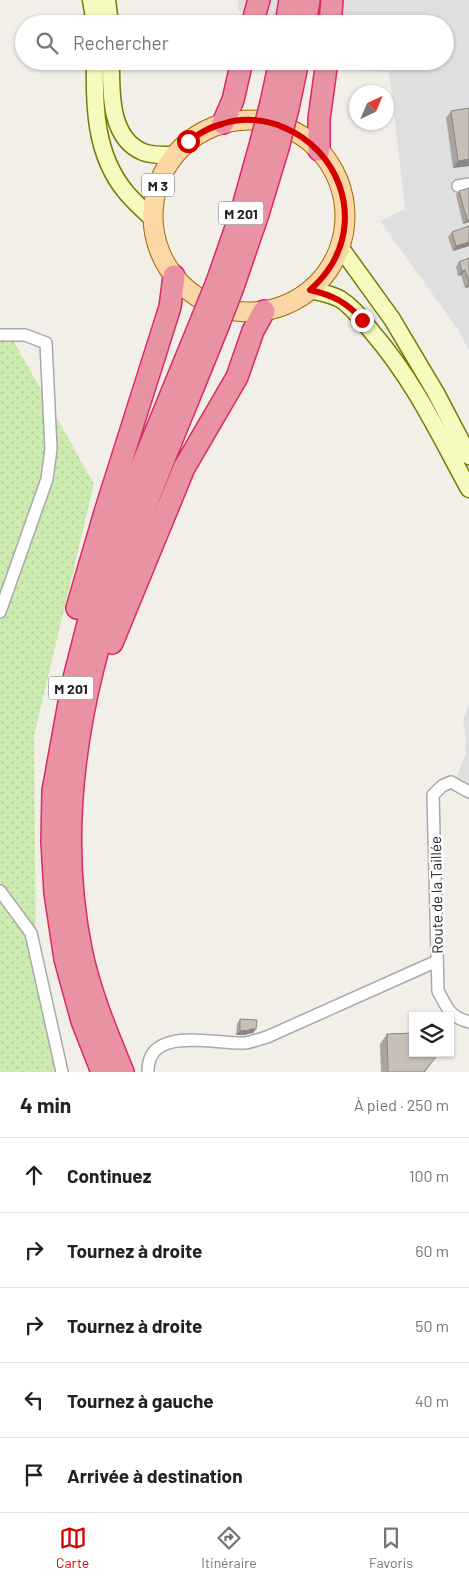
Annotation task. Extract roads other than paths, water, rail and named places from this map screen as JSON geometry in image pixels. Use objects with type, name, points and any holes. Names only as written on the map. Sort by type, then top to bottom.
[{"type":"highway","points":[[255,15],[259,0]]},
{"type":"highway","points":[[288,15],[290,0]]},
{"type":"highway","points":[[306,15],[308,0]]},
{"type":"highway","points":[[331,15],[332,0]]},
{"type":"highway","points":[[223,123],[233,100],[240,70]]},
{"type":"highway","name":"M 201","points":[[280,70],[280,105]]},
{"type":"highway","name":"M 201","points":[[122,1072],[99,1015],[82,954],[73,890],[70,818],[74,771],[87,688],[110,603],[225,284],[242,210],[270,145],[280,105],[294,70]]},
{"type":"highway","points":[[319,150],[319,119],[326,70]]},
{"type":"highway","points":[[53,791],[59,682],[69,639],[80,594],[170,308],[174,276]]},
{"type":"highway","points":[[72,869],[82,763],[94,699],[108,653],[184,468],[237,377],[253,331],[264,311]]},
{"type":"highway","name":"M 201","points":[[102,1072],[82,1021],[65,959],[54,876],[52,842],[53,791],[72,686],[94,600],[122,514],[210,322]]},
{"type":"main road","points":[[92,0],[94,15]]},
{"type":"main road","points":[[108,0],[109,15]]},
{"type":"main road","name":"M 3","points":[[95,70],[95,101],[101,145],[111,168],[124,190],[153,219]]},
{"type":"main road","name":"M 3","points":[[111,70],[112,103],[116,118],[126,139],[143,152],[152,155],[174,155]]},
{"type":"main road","name":"M 3","points":[[249,120],[275,123],[299,134],[319,150],[332,167],[340,186],[344,206],[344,227],[340,247],[333,263],[323,278],[310,290],[289,303],[264,311],[239,312],[214,305],[192,293],[174,276],[163,258],[158,246],[153,219],[154,196],[162,174],[174,155],[188,141],[204,130],[223,123],[249,120]]},
{"type":"main road","points":[[340,247],[392,319],[436,393],[469,456]]},
{"type":"main road","points":[[310,290],[339,299],[353,309],[380,341],[399,365],[419,396],[469,488]]},
{"type":"main road","points":[[436,393],[469,435]]},
{"type":"street","points":[[0,335],[25,335],[46,343],[51,449],[47,479],[0,612]]},
{"type":"street","name":"Route de la Taillée","points":[[469,792],[451,782],[442,786],[433,795],[438,990],[445,1006],[456,1019],[469,1022]]},
{"type":"street","points":[[0,891],[31,933],[62,1072]]},
{"type":"street","points":[[148,1072],[150,1058],[157,1049],[170,1042],[199,1039],[245,1043],[268,1037],[437,960]]}]
